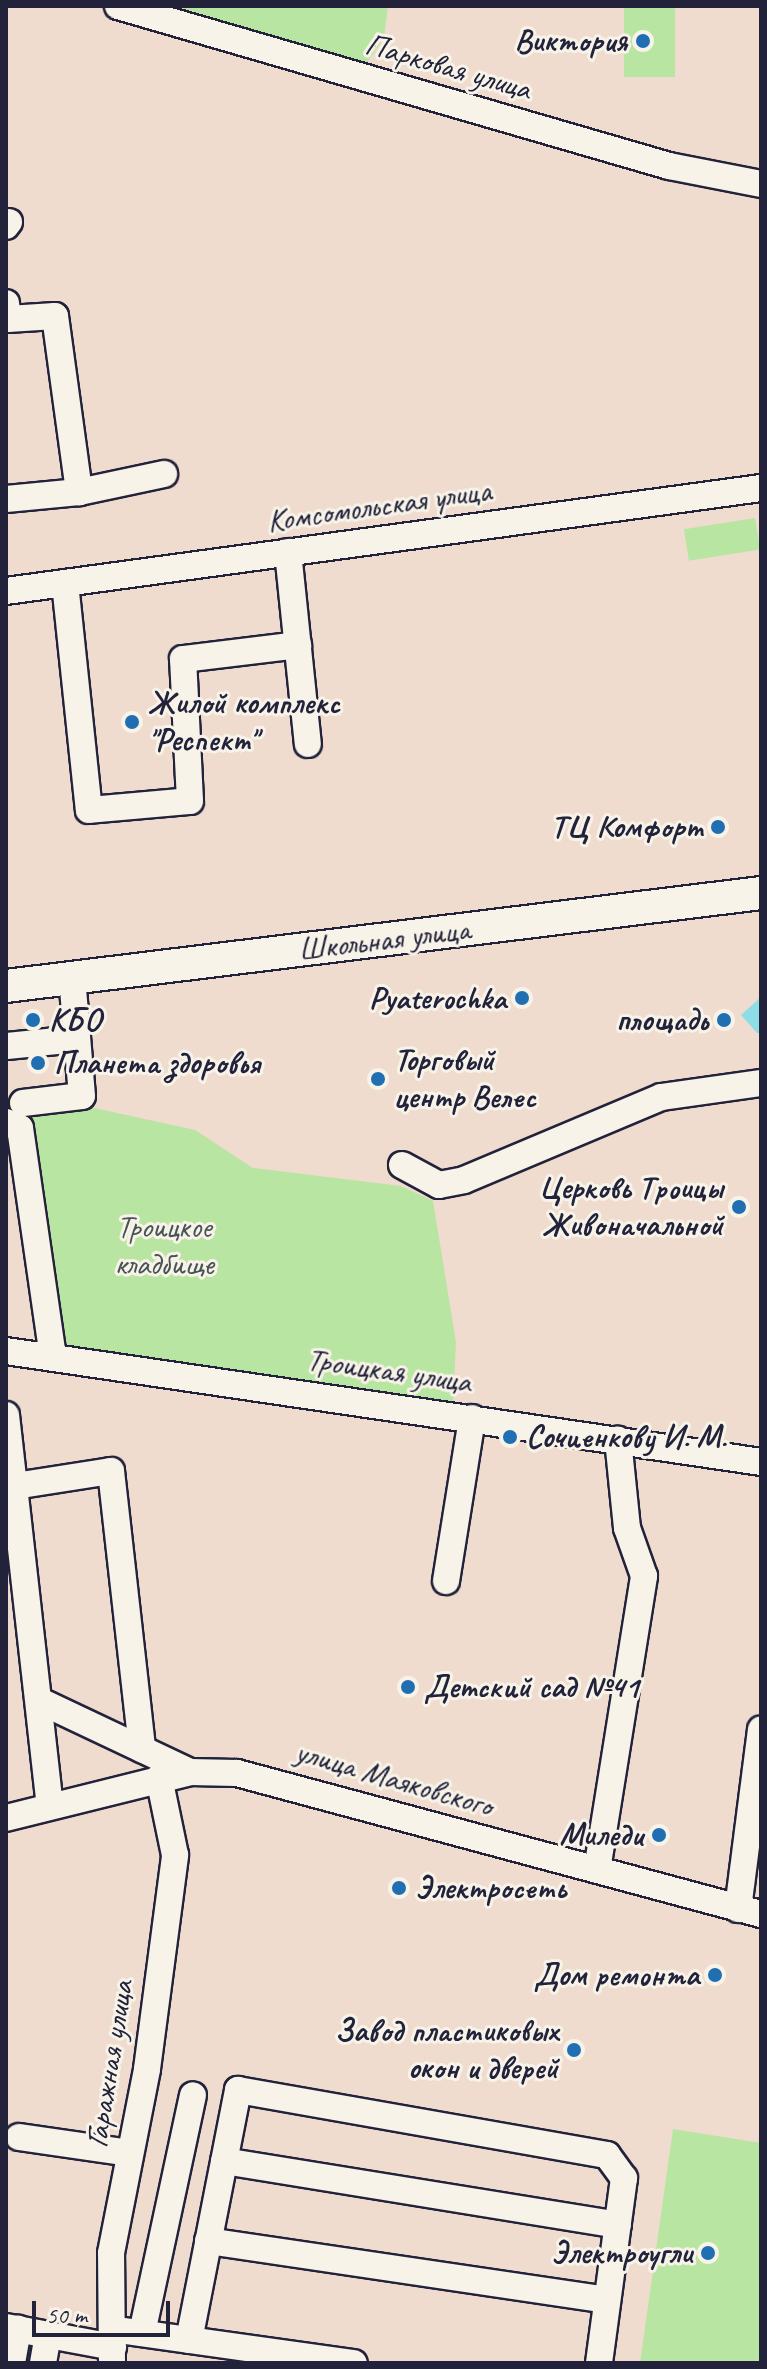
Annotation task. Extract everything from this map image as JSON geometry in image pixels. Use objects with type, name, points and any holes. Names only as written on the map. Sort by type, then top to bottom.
[{"type":"main road","name":"Школьная улица","points":[[6,986],[761,893]]},
{"type":"street","name":"Парковая улица","points":[[118,6],[669,166],[761,184]]},
{"type":"street","points":[[6,303],[8,319],[55,316],[79,492]]},
{"type":"street","points":[[6,499],[79,492],[164,474]]},
{"type":"street","name":"Комсомольская улица","points":[[6,591],[761,488]]},
{"type":"street","points":[[288,552],[308,744]]},
{"type":"street","points":[[65,583],[89,810],[190,801],[183,659],[298,645]]},
{"type":"street","points":[[53,1357],[20,1128],[14,1112],[82,1096],[72,978]]},
{"type":"street","points":[[7,1046],[77,1039]]},
{"type":"street","points":[[402,1165],[439,1185],[464,1180],[661,1097],[761,1083]]},
{"type":"street","name":"Троицкая улица","points":[[6,1351],[761,1462]]},
{"type":"street","points":[[6,1415],[13,1501],[40,1701],[50,1805]]},
{"type":"street","points":[[446,1581],[472,1418]]},
{"type":"street","points":[[597,1870],[644,1576],[627,1528],[618,1439]]},
{"type":"street","points":[[13,1501],[111,1471],[142,1749]]},
{"type":"street","points":[[40,1701],[190,1772]]},
{"type":"street","points":[[749,1911],[761,1729]]},
{"type":"street","name":"улица Маяковского","points":[[6,1818],[190,1772],[288,1784],[749,1911]]},
{"type":"street","name":"Гаражная улица","points":[[113,2346],[111,2253],[130,2153],[175,1855],[159,1778]]},
{"type":"street","points":[[189,2340],[238,2090],[607,2155],[624,2178],[599,2363]]},
{"type":"street","points":[[142,2333],[193,2095]]},
{"type":"street","points":[[19,2137],[130,2153]]},
{"type":"street","points":[[224,2161],[618,2225]]},
{"type":"street","points":[[208,2241],[607,2300]]},
{"type":"street","points":[[12,2363],[12,2328],[48,2335],[74,2351],[113,2346],[142,2333],[354,2363]]},
{"type":"street","points":[[43,2363],[48,2335]]},
{"type":"green space","points":[[175,6],[388,6],[384,38],[366,64]]},
{"type":"green space","name":"Виктория","points":[[624,6],[675,6],[675,77],[624,77]]},
{"type":"green space","points":[[755,518],[760,550],[689,561],[684,529]]},
{"type":"green space","name":"Троицкое кладбище","points":[[90,1107],[195,1130],[253,1168],[401,1186],[433,1201],[456,1342],[453,1402],[61,1350],[27,1113]]},
{"type":"green space","name":"Электроугли","points":[[673,2129],[761,2143],[761,2363],[640,2363]]},
{"type":"water","points":[[761,997],[761,1033],[757,1033],[741,1015]]},
{"type":"place","name":"Виктория","points":[[643,41]]},
{"type":"place","name":"Жилой комплекс \"Респект\"","points":[[132,722]]},
{"type":"place","name":"ТЦ Комфорт","points":[[718,827]]},
{"type":"place","name":"Pyaterochka","points":[[522,998]]},
{"type":"place","name":"КБО","points":[[33,1020]]},
{"type":"place","name":"площадь","points":[[724,1020]]},
{"type":"place","name":"Планета здоровья","points":[[38,1063]]},
{"type":"place","name":"Торговый центр Велес","points":[[378,1079]]},
{"type":"place","name":"Церковь Троицы Живоначальной","points":[[739,1207]]},
{"type":"place","name":"Сочиенкову И. М.","points":[[510,1437]]},
{"type":"place","name":"Детский сад №41","points":[[408,1687]]},
{"type":"place","name":"Миледи","points":[[659,1835]]},
{"type":"place","name":"Электросеть","points":[[399,1888]]},
{"type":"place","name":"Дом ремонта","points":[[715,1975]]},
{"type":"place","name":"Завод пластиковых окон и дверей","points":[[574,2050]]},
{"type":"place","name":"Электроугли","points":[[708,2253]]}]
